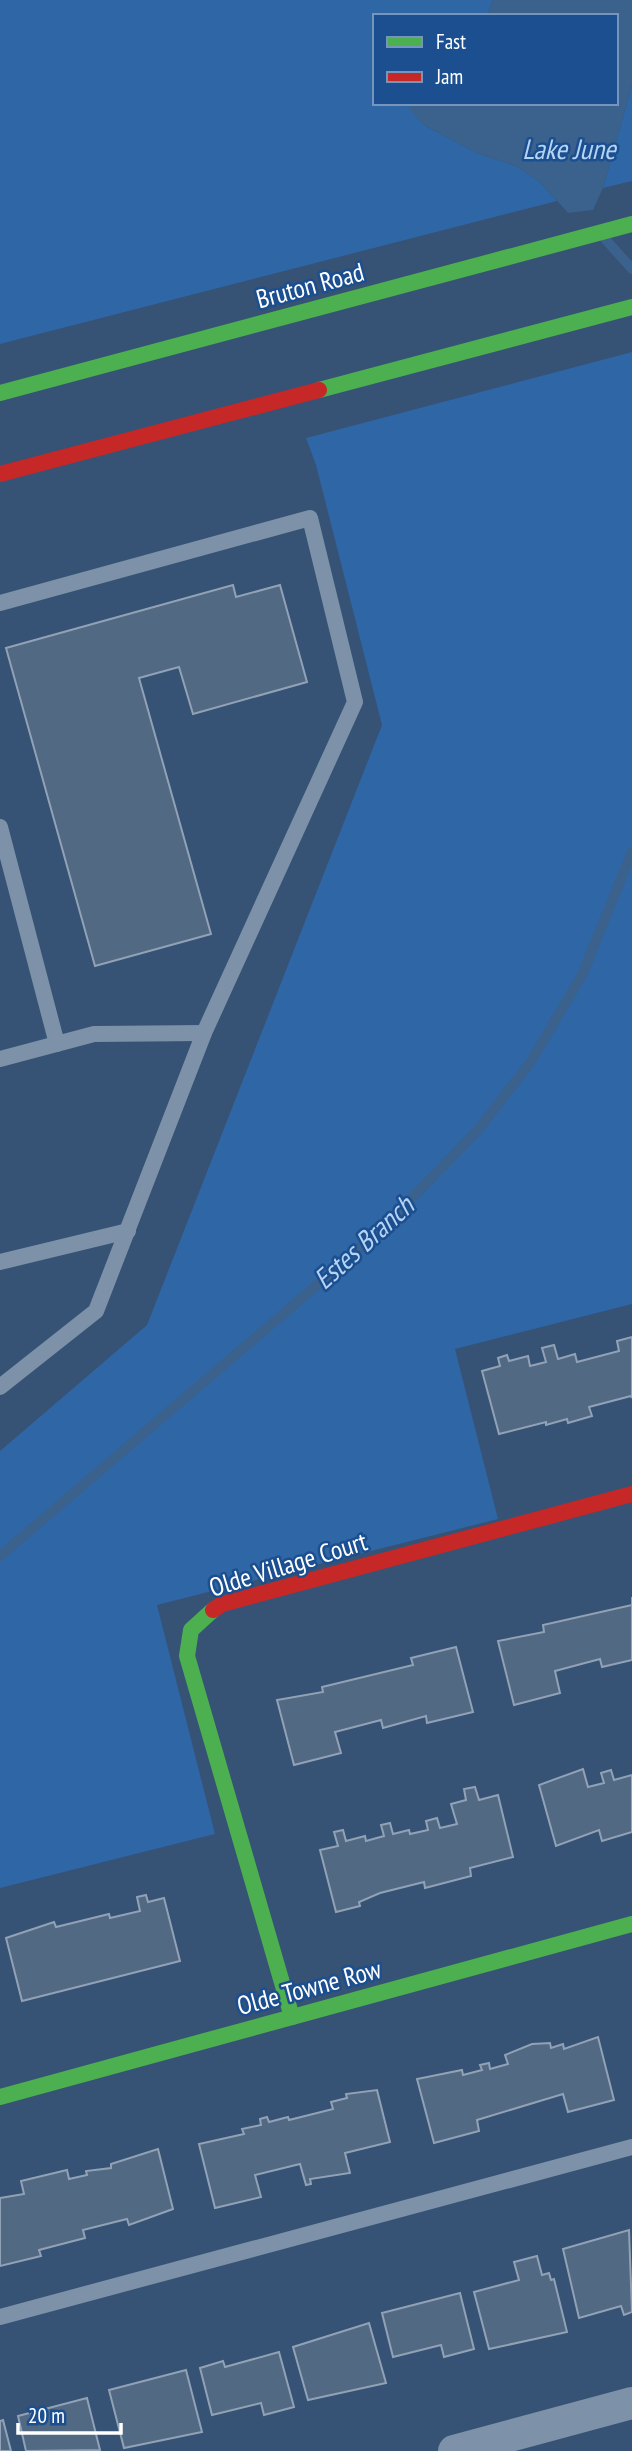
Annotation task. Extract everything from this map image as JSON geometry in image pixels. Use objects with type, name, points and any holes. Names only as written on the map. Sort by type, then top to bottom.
[{"type":"street","name":"Bruton Road","points":[[0,393],[632,224]]},
{"type":"street","points":[[0,474],[632,307]]},
{"type":"street","name":"Olde Village Court","points":[[292,2017],[187,1656],[187,1634],[200,1618],[222,1604],[632,1494]]},
{"type":"street","name":"Olde Towne Row","points":[[0,2097],[632,1924]]},
{"type":"street","points":[[454,2451],[632,2403]]},
{"type":"lane","points":[[0,603],[310,518],[355,702],[204,1033],[96,1311],[0,1387]]},
{"type":"lane","points":[[0,827],[57,1044]]},
{"type":"lane","points":[[0,1059],[94,1034],[204,1033]]},
{"type":"lane","points":[[0,1262],[128,1231]]},
{"type":"lane","points":[[0,2317],[632,2147]]},
{"type":"shaded area","points":[[0,0],[493,0],[488,14],[373,14],[373,105],[407,105],[424,125],[477,153],[516,166],[540,182],[557,201],[0,344]]},
{"type":"shaded area","points":[[632,85],[632,181],[603,188]]},
{"type":"shaded area","points":[[632,352],[632,1304],[455,1349],[498,1519],[157,1605],[215,1834],[0,1888],[0,1451],[147,1325],[382,725],[316,465],[306,438]]},
{"type":"water","name":"Lake June","points":[[493,0],[632,0],[632,85],[603,188],[593,210],[568,213],[540,182],[516,166],[477,153],[424,125],[406,105],[618,105],[618,14],[488,14]]},
{"type":"building","points":[[233,585],[236,597],[280,585],[307,682],[193,714],[179,667],[139,678],[211,934],[95,966],[6,648]]},
{"type":"building","points":[[632,1337],[632,1398],[631,1396],[589,1407],[592,1416],[568,1423],[567,1419],[546,1425],[546,1422],[499,1434],[482,1371],[500,1366],[498,1358],[507,1355],[509,1361],[528,1356],[530,1366],[546,1362],[542,1348],[554,1345],[558,1359],[575,1354],[577,1362],[619,1351],[617,1341]]},
{"type":"building","points":[[632,1605],[632,1660],[602,1667],[600,1659],[555,1671],[560,1693],[514,1705],[498,1641],[544,1632],[543,1625]]},
{"type":"building","points":[[456,1647],[473,1712],[427,1723],[426,1716],[383,1728],[381,1720],[335,1732],[341,1753],[294,1765],[277,1700],[323,1692],[322,1687],[413,1665],[411,1658]]},
{"type":"building","points":[[583,1769],[588,1787],[604,1783],[601,1773],[611,1770],[614,1780],[632,1775],[632,1832],[602,1841],[599,1830],[556,1846],[539,1785]]},
{"type":"building","points":[[475,1787],[479,1800],[498,1795],[513,1857],[470,1868],[471,1876],[425,1888],[424,1882],[380,1893],[359,1902],[360,1906],[336,1912],[320,1850],[338,1846],[334,1832],[343,1830],[346,1841],[365,1836],[366,1841],[384,1836],[381,1825],[390,1823],[393,1834],[409,1830],[410,1834],[428,1830],[426,1821],[437,1818],[440,1828],[457,1824],[451,1804],[466,1800],[464,1789]]},
{"type":"building","points":[[146,1895],[148,1902],[164,1898],[180,1961],[22,2001],[6,1938],[54,1922],[56,1927],[109,1914],[110,1918],[140,1911],[137,1897]]},
{"type":"building","points":[[598,2037],[614,2100],[568,2112],[563,2094],[477,2120],[479,2131],[434,2143],[417,2079],[462,2070],[463,2075],[482,2070],[480,2065],[489,2063],[490,2069],[508,2064],[505,2055],[532,2044],[550,2043],[551,2048],[563,2044],[564,2049]]},
{"type":"building","points":[[377,2090],[390,2142],[345,2153],[350,2173],[310,2179],[311,2184],[306,2185],[300,2164],[255,2175],[261,2197],[215,2208],[199,2144],[244,2134],[242,2129],[261,2125],[260,2119],[267,2117],[269,2122],[288,2117],[289,2120],[333,2109],[331,2102],[347,2098],[346,2094]]},
{"type":"building","points":[[158,2149],[173,2209],[129,2225],[127,2219],[83,2230],[85,2238],[39,2250],[41,2256],[0,2266],[0,2198],[24,2194],[21,2181],[67,2170],[69,2179],[87,2175],[86,2171],[111,2168],[111,2164]]},
{"type":"building","points":[[629,2230],[632,2312],[624,2315],[621,2306],[579,2318],[563,2249]]},
{"type":"building","points":[[537,2256],[542,2275],[549,2273],[551,2280],[554,2279],[567,2332],[489,2349],[474,2292],[519,2280],[514,2262]]},
{"type":"building","points":[[460,2293],[474,2349],[444,2357],[441,2345],[393,2357],[382,2313]]},
{"type":"building","points":[[369,2323],[386,2383],[308,2400],[293,2347]]},
{"type":"building","points":[[279,2352],[294,2407],[264,2415],[261,2403],[212,2415],[200,2368],[223,2361],[225,2367]]},
{"type":"building","points":[[186,2370],[202,2432],[124,2448],[109,2390]]},
{"type":"building","points":[[87,2398],[100,2450],[26,2451],[18,2416]]},
{"type":"building","points":[[3,2420],[11,2451],[0,2451],[0,2421]]},
{"type":"waterway","name":"Estes Branch","points":[[606,240],[632,269]]},
{"type":"waterway","name":"Estes Branch","points":[[0,1556],[379,1232],[477,1131],[530,1063],[582,975],[632,852]]},
{"type":"traffic: fast","points":[[0,393],[632,224]]},
{"type":"traffic: fast","points":[[319,390],[632,307]]},
{"type":"traffic: fast","points":[[213,1610],[191,1630],[187,1656],[292,2017]]},
{"type":"traffic: fast","points":[[0,2097],[632,1924]]},
{"type":"traffic: jam","points":[[0,474],[319,390]]},
{"type":"traffic: jam","points":[[213,1610],[222,1604],[632,1494]]}]
